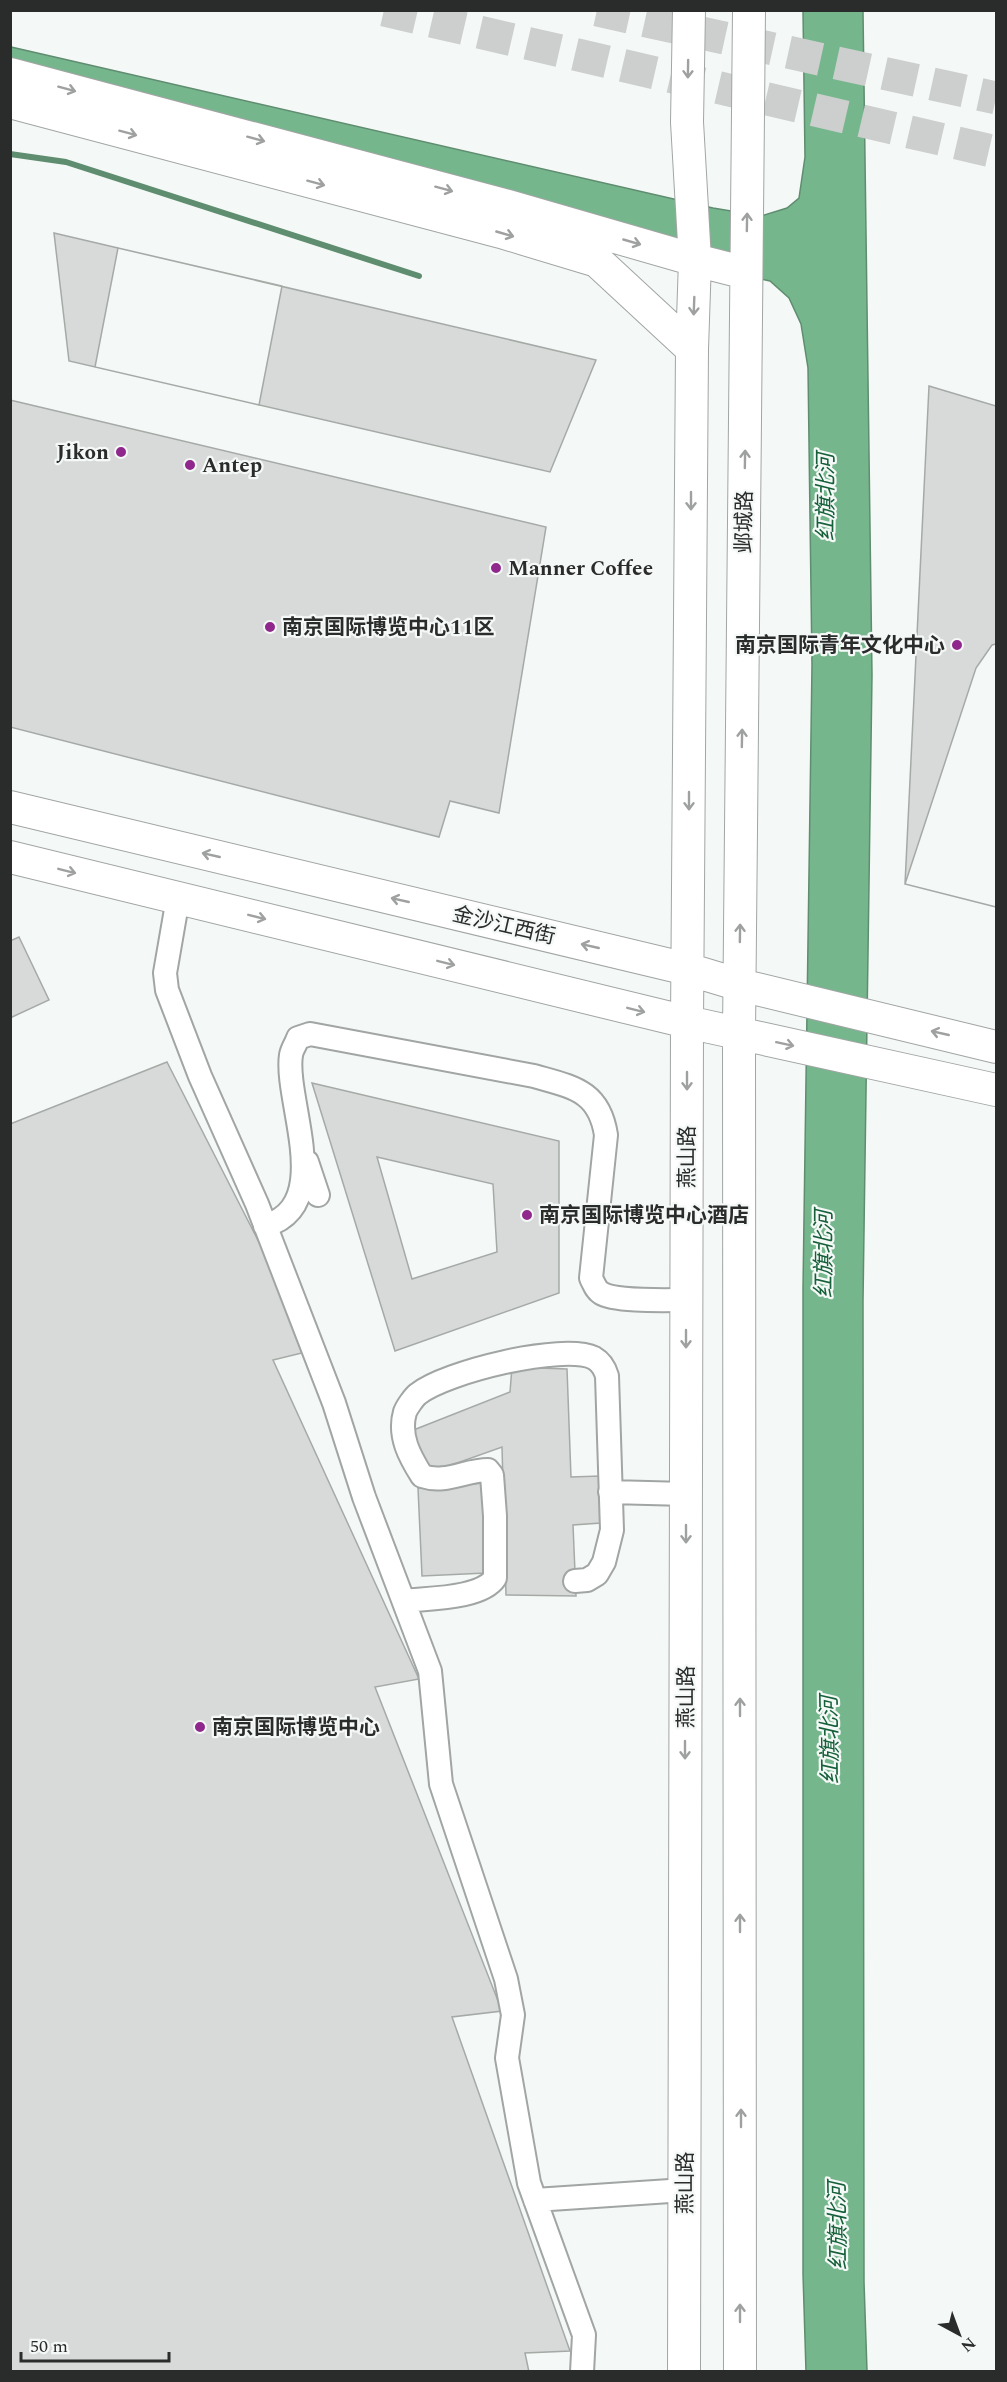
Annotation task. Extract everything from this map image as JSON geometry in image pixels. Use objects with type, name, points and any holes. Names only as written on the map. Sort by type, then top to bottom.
[{"type":"main road","points":[[687,1022],[692,349],[695,260],[687,122],[689,10]]},
{"type":"main road","name":"邺城路","points":[[739,1034],[749,10]]},
{"type":"main road","points":[[10,74],[496,203],[746,273]]},
{"type":"main road","points":[[10,102],[489,229],[597,261],[692,349]]},
{"type":"main road","name":"金沙江西街","points":[[10,807],[687,969],[740,985],[996,1047]]},
{"type":"main road","points":[[10,857],[687,1022],[996,1090]]},
{"type":"main road","name":"燕山路","points":[[684,2372],[687,1022]]},
{"type":"main road","points":[[739,1034],[740,2372]]},
{"type":"street","points":[[178,897],[165,973],[167,990],[200,1076],[265,1226],[334,1403],[364,1497],[430,1671],[441,1784],[506,1979],[513,2015],[507,2058],[529,2183],[584,2334],[582,2372]]},
{"type":"street","points":[[318,1195],[303,1149],[290,1073],[291,1053],[298,1038],[310,1034],[534,1076],[566,1085],[597,1105],[603,1117],[606,1135],[591,1278],[595,1288],[602,1294],[613,1298],[686,1300]]},
{"type":"street","points":[[265,1226],[281,1219],[291,1209],[302,1184],[303,1149]]},
{"type":"street","points":[[404,1601],[473,1592],[485,1588],[495,1578],[495,1506],[492,1475],[488,1470],[482,1470],[444,1478],[432,1479],[422,1476],[409,1455],[403,1429],[406,1410],[419,1393],[446,1380],[503,1361],[555,1353],[581,1354],[595,1358],[607,1376],[612,1530],[604,1562],[597,1574],[586,1580],[575,1581]]},
{"type":"street","points":[[610,1492],[686,1494]]},
{"type":"street","points":[[535,2200],[684,2190]]},
{"type":"water","name":"红旗北河","points":[[803,11],[863,11],[872,675],[863,1301],[864,2282],[867,2371],[806,2371],[803,2274],[803,1289],[812,665],[808,368],[801,324],[789,298],[770,281],[11,109],[11,47],[713,208],[761,216],[787,208],[799,198],[805,157]]},
{"type":"building","points":[[54,233],[596,360],[550,472],[69,361]]},
{"type":"building","points":[[118,248],[282,286],[259,405],[95,367]]},
{"type":"building","name":"南京国际青年文化中心","points":[[929,386],[996,406],[996,907],[905,884]]},
{"type":"building","name":"南京国际博览中心11区","points":[[10,400],[546,527],[499,813],[450,801],[439,837],[10,727]]},
{"type":"building","name":"南京国际青年文化中心","points":[[996,644],[996,907],[905,884],[976,668],[992,645]]},
{"type":"building","points":[[19,937],[49,1000],[10,1018],[10,941]]},
{"type":"building","name":"南京国际博览中心","points":[[167,1062],[314,1350],[273,1360],[419,1679],[375,1687],[502,2011],[452,2017],[570,2351],[525,2353],[529,2372],[10,2372],[10,1124]]},
{"type":"building","name":"南京国际博览中心酒店","points":[[312,1083],[559,1141],[559,1293],[395,1351]],"holes":[[[377,1157],[493,1184],[497,1252],[412,1279]]]},
{"type":"building","points":[[512,1367],[567,1369],[571,1477],[600,1476],[601,1523],[573,1525],[576,1596],[506,1595],[502,1447],[429,1473],[411,1431],[510,1392]]},
{"type":"building","points":[[484,1483],[486,1573],[422,1576],[418,1488]]},
{"type":"waterway","points":[[10,154],[66,162],[419,276]]},
{"type":"tunnel","points":[[384,10],[996,152]]},
{"type":"tunnel","points":[[597,10],[996,98]]},
{"type":"place","name":"Jikon","points":[[121,452]]},
{"type":"place","name":"Antep","points":[[190,465]]},
{"type":"place","name":"Manner Coffee","points":[[496,568]]},
{"type":"place","name":"南京国际博览中心11区","points":[[270,627]]},
{"type":"place","name":"南京国际青年文化中心","points":[[957,645]]},
{"type":"place","name":"南京国际博览中心酒店","points":[[527,1215]]},
{"type":"place","name":"南京国际博览中心","points":[[200,1727]]}]
